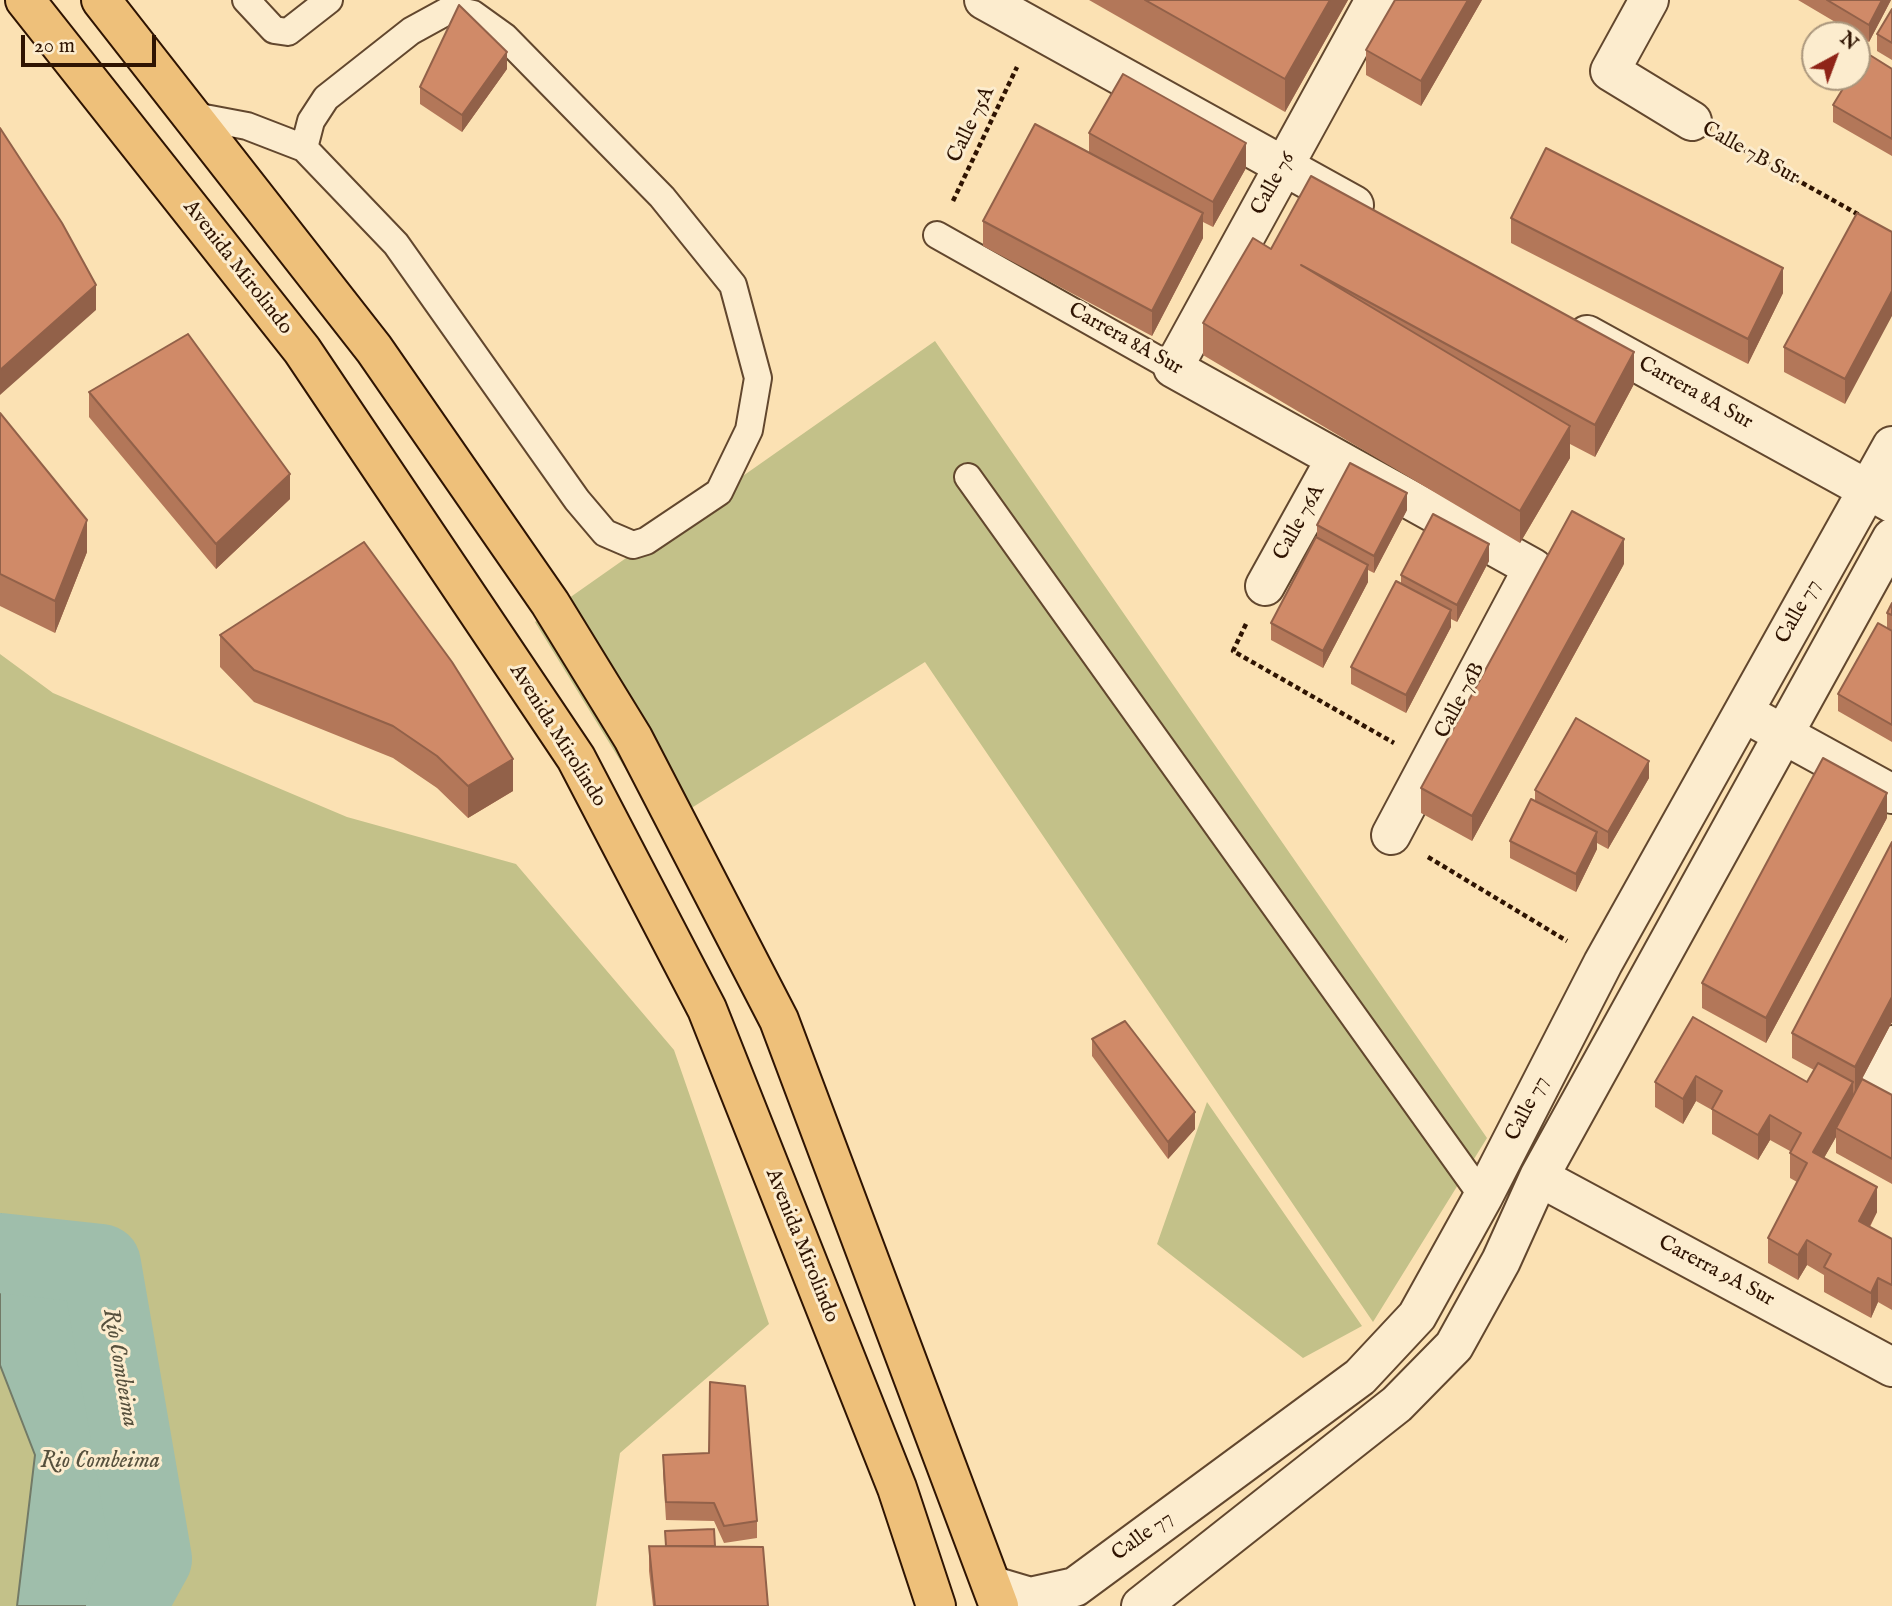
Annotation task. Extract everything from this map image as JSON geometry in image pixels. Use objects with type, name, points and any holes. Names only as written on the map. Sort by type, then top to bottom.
[{"type":"main road","name":"Avenida Mirolindo","points":[[24,0],[302,350],[576,758],[707,1009],[897,1488],[936,1606]]},
{"type":"main road","points":[[101,0],[374,349],[550,603],[633,737],[779,1020],[996,1596]]},
{"type":"street","points":[[984,0],[1386,223]]},
{"type":"street","name":"Calle 76","points":[[1173,368],[1375,0]]},
{"type":"street","name":"Calle 7B Sur","points":[[1649,0],[1609,71],[1692,121]]},
{"type":"street","name":"Carrera 8A Sur","points":[[1552,315],[1880,496]]},
{"type":"street","name":"Carrera 8A Sur","points":[[1173,368],[1533,568]]},
{"type":"street","name":"Calle 77","points":[[996,1596],[1030,1597],[1075,1587],[1360,1377],[1417,1316],[1483,1197],[1603,963],[1744,712],[1880,496],[1892,446]]},
{"type":"street","name":"Calle 76A","points":[[1265,586],[1335,460]]},
{"type":"street","name":"Calle 77","points":[[1141,1606],[1396,1404],[1454,1346],[1501,1261],[1539,1177],[1892,538]]},
{"type":"street","name":"Calle 76B","points":[[1391,835],[1533,568]]},
{"type":"street","points":[[1744,712],[1781,735],[1892,794]]},
{"type":"street","points":[[1880,1098],[1892,1045]]},
{"type":"street","name":"Carerra 9A Sur","points":[[1539,1177],[1892,1367]]},
{"type":"street","points":[[1483,1197],[1519,1218]]},
{"type":"lane","points":[[246,0],[274,30],[288,32],[320,10],[328,0]]},
{"type":"lane","points":[[194,116],[247,126],[304,148],[396,244],[578,500],[605,533],[633,545],[646,541],[719,492],[748,430],[758,378],[733,285],[662,197],[505,37],[473,13],[451,9],[411,31],[326,98],[311,121],[304,148]]},
{"type":"lane","name":"Carrera 8A Sur","points":[[937,235],[1173,368]]},
{"type":"lane","points":[[968,477],[1483,1197]]},
{"type":"path","name":"Calle 75A","points":[[937,235],[1035,29]]},
{"type":"path","name":"Calle 7B Sur","points":[[1692,121],[1868,220]]},
{"type":"path","points":[[1233,651],[1428,763]]},
{"type":"path","points":[[1391,835],[1603,963]]},
{"type":"shaded area","points":[[935,341],[1487,1138],[1373,1322],[925,662],[661,827],[535,622]]},
{"type":"shaded area","points":[[0,654],[53,693],[347,817],[516,864],[674,1050],[769,1324],[620,1453],[596,1606],[0,1606]]},
{"type":"shaded area","points":[[1207,1102],[1362,1326],[1303,1358],[1157,1244]]},
{"type":"water","name":"Rio Combeima","points":[[0,1214],[57,1244],[170,1448],[134,1606],[17,1606],[35,1455],[0,1365]]},
{"type":"building","points":[[1145,0],[1330,0],[1285,79]]},
{"type":"building","points":[[1395,0],[1468,0],[1421,81],[1366,50]]},
{"type":"building","points":[[1827,0],[1882,0],[1871,21],[1862,21]]},
{"type":"building","points":[[459,5],[507,52],[462,115],[420,87]]},
{"type":"building","points":[[1892,9],[1892,43],[1877,34]]},
{"type":"building","points":[[1871,56],[1892,69],[1892,139],[1833,105],[1842,91],[1871,91]]},
{"type":"building","points":[[1123,74],[1246,143],[1213,202],[1089,133]]},
{"type":"building","points":[[1035,124],[1203,213],[1152,311],[983,221]]},
{"type":"building","points":[[0,128],[62,223],[96,285],[0,370]]},
{"type":"building","points":[[1546,148],[1783,268],[1748,339],[1511,218]]},
{"type":"building","points":[[1311,176],[1634,352],[1595,425],[1301,265],[1570,426],[1520,511],[1203,323],[1253,238],[1271,249]]},
{"type":"building","points":[[1857,213],[1892,232],[1892,291],[1845,379],[1784,347]]},
{"type":"building","points":[[188,334],[290,474],[216,544],[89,392]]},
{"type":"building","points":[[0,413],[87,520],[55,601],[0,574]]},
{"type":"building","points":[[1350,463],[1407,493],[1374,556],[1317,525]]},
{"type":"building","points":[[1572,511],[1624,539],[1472,816],[1421,788]]},
{"type":"building","points":[[1433,514],[1489,544],[1457,605],[1401,575]]},
{"type":"building","points":[[1316,537],[1368,565],[1323,651],[1271,623]]},
{"type":"building","points":[[364,542],[452,662],[513,759],[468,786],[437,756],[393,726],[254,670],[220,635]]},
{"type":"building","points":[[1396,581],[1451,610],[1406,695],[1351,667]]},
{"type":"building","points":[[1878,623],[1892,631],[1892,725],[1838,694]]},
{"type":"building","points":[[1576,718],[1649,761],[1608,832],[1535,790]]},
{"type":"building","points":[[1823,758],[1887,793],[1766,1018],[1702,983]]},
{"type":"building","points":[[1531,799],[1597,832],[1576,874],[1510,841]]},
{"type":"building","points":[[1892,842],[1892,997],[1855,1067],[1792,1033]]},
{"type":"building","points":[[1693,1017],[1807,1082],[1818,1063],[1853,1082],[1813,1152],[1877,1187],[1859,1221],[1892,1239],[1892,1285],[1878,1278],[1871,1293],[1824,1267],[1831,1254],[1807,1240],[1798,1255],[1768,1238],[1807,1163],[1790,1153],[1801,1133],[1770,1115],[1758,1135],[1712,1109],[1722,1091],[1696,1076],[1683,1099],[1655,1082]]},
{"type":"building","points":[[1125,1021],[1195,1112],[1168,1142],[1092,1039]]},
{"type":"building","points":[[1862,1079],[1892,1095],[1892,1159],[1836,1128]]},
{"type":"building","points":[[710,1382],[745,1386],[757,1521],[724,1526],[714,1503],[666,1502],[663,1455],[709,1453]]},
{"type":"building","points":[[714,1529],[715,1546],[666,1546],[665,1531]]},
{"type":"building","points":[[649,1546],[763,1547],[768,1606],[655,1606]]},
{"type":"waterway","name":"Río Combeima","points":[[0,1253],[101,1264],[152,1559],[126,1606]]}]
